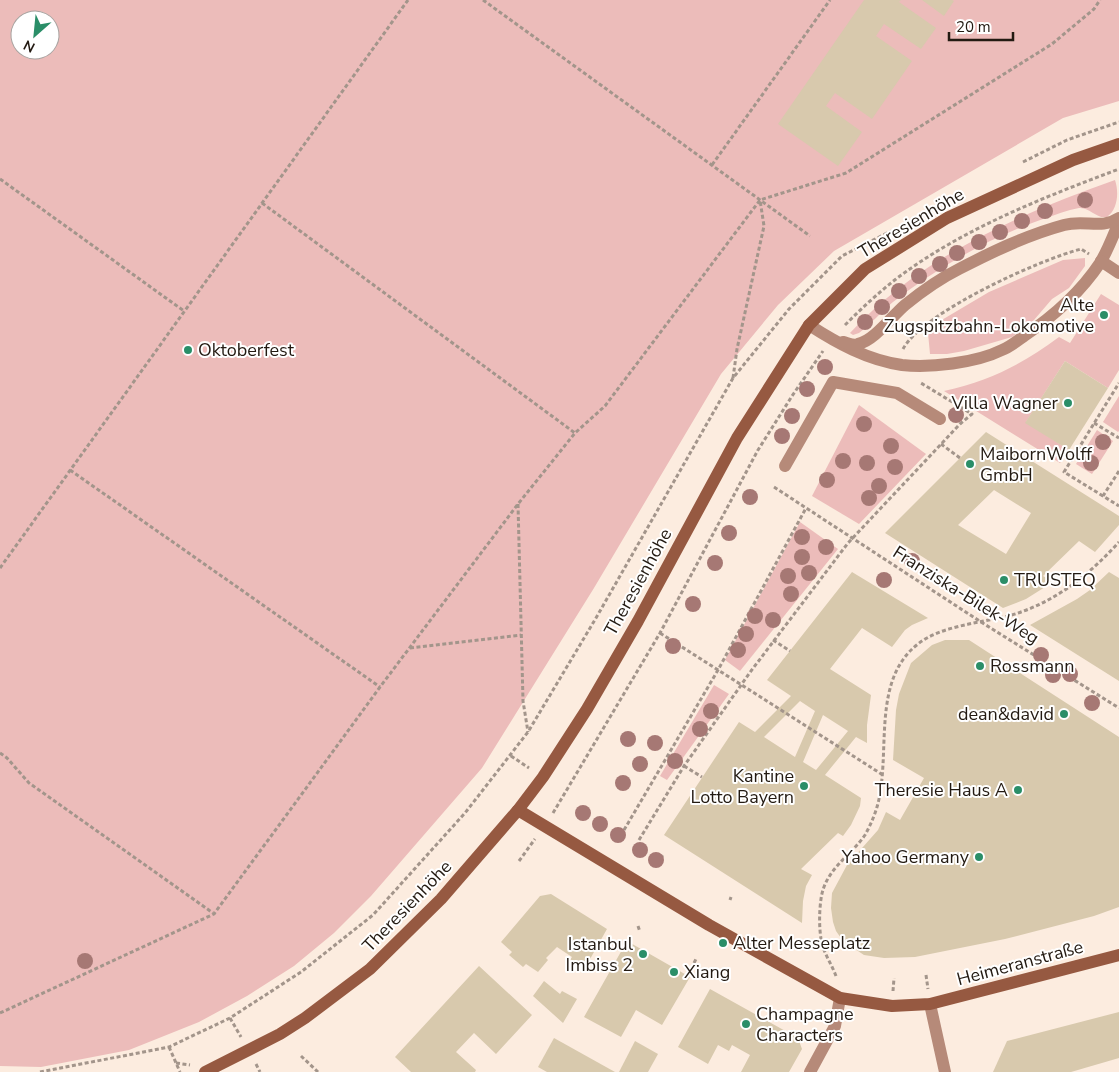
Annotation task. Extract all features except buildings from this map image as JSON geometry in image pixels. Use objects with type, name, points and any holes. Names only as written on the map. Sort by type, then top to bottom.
[{"type":"main road","name":"Theresienhöhe","points":[[212,1071],[280,1034],[305,1018],[370,969],[441,899],[518,810],[543,777],[587,709],[638,620],[737,438],[808,325],[865,269],[947,218],[1073,160],[1119,144]]},
{"type":"main road","points":[[518,810],[677,906],[840,998],[892,1006],[930,1004]]},
{"type":"main road","name":"Heimeranstraße","points":[[930,1004],[1119,955]]},
{"type":"street","points":[[831,339],[857,345],[868,340],[903,307],[928,287],[1005,246],[1066,224],[1105,225],[1119,218]]},
{"type":"street","points":[[808,325],[831,339],[871,358],[903,365],[942,365],[984,357],[1003,350],[1055,313],[1078,293],[1101,261],[1119,222]]},
{"type":"street","points":[[1101,261],[1119,273]]},
{"type":"street","points":[[785,466],[833,382],[897,393],[940,419]]},
{"type":"street","points":[[810,1072],[835,1026],[840,998]]},
{"type":"street","points":[[930,1004],[945,1072]]},
{"type":"path","points":[[0,568],[408,0]]},
{"type":"path","points":[[483,0],[810,236]]},
{"type":"path","points":[[712,165],[830,0]]},
{"type":"path","points":[[0,1013],[214,914],[380,687],[518,504],[575,433],[605,406],[760,200],[846,173],[1052,44],[1094,9],[1100,0]]},
{"type":"path","points":[[1081,183],[1119,169]]},
{"type":"path","points":[[0,179],[184,311]]},
{"type":"path","points":[[733,378],[737,349],[764,226],[760,200]]},
{"type":"path","points":[[262,203],[575,433]]},
{"type":"path","points":[[907,342],[927,321],[993,285],[1030,267],[1081,249]]},
{"type":"path","points":[[1119,383],[1064,472],[1119,506]]},
{"type":"path","points":[[639,840],[684,766],[773,640],[852,539],[941,444],[972,414]]},
{"type":"path","points":[[1094,423],[1119,438]]},
{"type":"path","points":[[941,444],[960,458]]},
{"type":"path","points":[[70,470],[380,687]]},
{"type":"path","points":[[1103,496],[1119,471]]},
{"type":"path","name":"Franziska-Bilek-Weg","points":[[774,487],[981,622],[1119,708]]},
{"type":"path","points":[[518,504],[523,701],[528,732]]},
{"type":"path","points":[[624,830],[718,670],[806,508]]},
{"type":"path","points":[[830,960],[822,944],[820,925],[821,898],[828,878],[864,836],[872,822],[883,775],[888,696],[894,673],[907,654],[919,643],[940,632],[1023,611],[1063,593],[1095,567],[1119,542]]},
{"type":"path","points":[[660,633],[883,775]]},
{"type":"path","points":[[410,648],[521,635]]},
{"type":"path","points":[[773,640],[790,651]]},
{"type":"path","points":[[0,753],[7,758],[29,783],[214,914]]},
{"type":"path","points":[[40,1072],[169,1047],[230,1018],[301,972],[373,915],[465,813],[511,756]]},
{"type":"path","points":[[684,766],[702,777]]},
{"type":"path","points":[[662,859],[663,854]]},
{"type":"path","points":[[638,926],[640,932]]},
{"type":"path","points":[[169,1047],[180,1072]]},
{"type":"path","points":[[301,1056],[318,1072]]},
{"type":"shaded area","points":[[0,0],[1119,0],[1119,101],[1063,118],[834,251],[778,305],[721,374],[594,588],[482,768],[371,896],[334,933],[294,966],[247,996],[199,1022],[129,1050],[41,1067],[0,1066]]},
{"type":"shaded area","points":[[1115,180],[1117,200],[1111,214],[1107,217],[1079,208],[1043,219],[1003,235],[946,265],[893,302],[859,333],[853,335],[850,333],[907,282],[939,260],[1007,223]]},
{"type":"shaded area","points":[[1085,258],[1085,266],[1069,288],[1052,299],[1034,320],[1012,337],[964,351],[930,354],[928,333],[935,324],[989,292],[1063,260]]},
{"type":"shaded area","points":[[1101,294],[1119,305],[1119,370],[1108,388],[1065,361],[1026,422],[1069,450],[1060,463],[944,391],[976,382],[1005,370],[1032,356],[1059,337],[1070,343]]},
{"type":"shaded area","points":[[1119,396],[1119,431],[1118,432],[1103,422]]},
{"type":"shaded area","points":[[859,405],[926,454],[859,524],[812,496]]},
{"type":"shaded area","points":[[1097,430],[1113,441],[1092,474],[1076,464]]},
{"type":"shaded area","points":[[800,522],[838,549],[740,671],[725,660]]},
{"type":"shaded area","points":[[714,685],[729,694],[667,780],[660,776]]},
{"type":"place","name":"Alte Zugspitzbahn-Lokomotive","points":[[1104,315]]},
{"type":"place","name":"Oktoberfest","points":[[188,350]]},
{"type":"place","name":"Villa Wagner","points":[[1068,403]]},
{"type":"place","name":"MaibornWolff GmbH","points":[[970,464]]},
{"type":"place","name":"TRUSTEQ","points":[[1004,580]]},
{"type":"place","name":"Rossmann","points":[[980,666]]},
{"type":"place","name":"dean&david","points":[[1064,714]]},
{"type":"place","name":"Kantine Lotto Bayern","points":[[804,786]]},
{"type":"place","name":"Theresie Haus A","points":[[1018,790]]},
{"type":"place","name":"Yahoo Germany","points":[[979,857]]},
{"type":"place","name":"Alter Messeplatz","points":[[723,943]]},
{"type":"place","name":"Istanbul Imbiss 2","points":[[643,954]]},
{"type":"place","name":"Xiang","points":[[674,972]]},
{"type":"place","name":"Champagne Characters","points":[[746,1024]]}]
